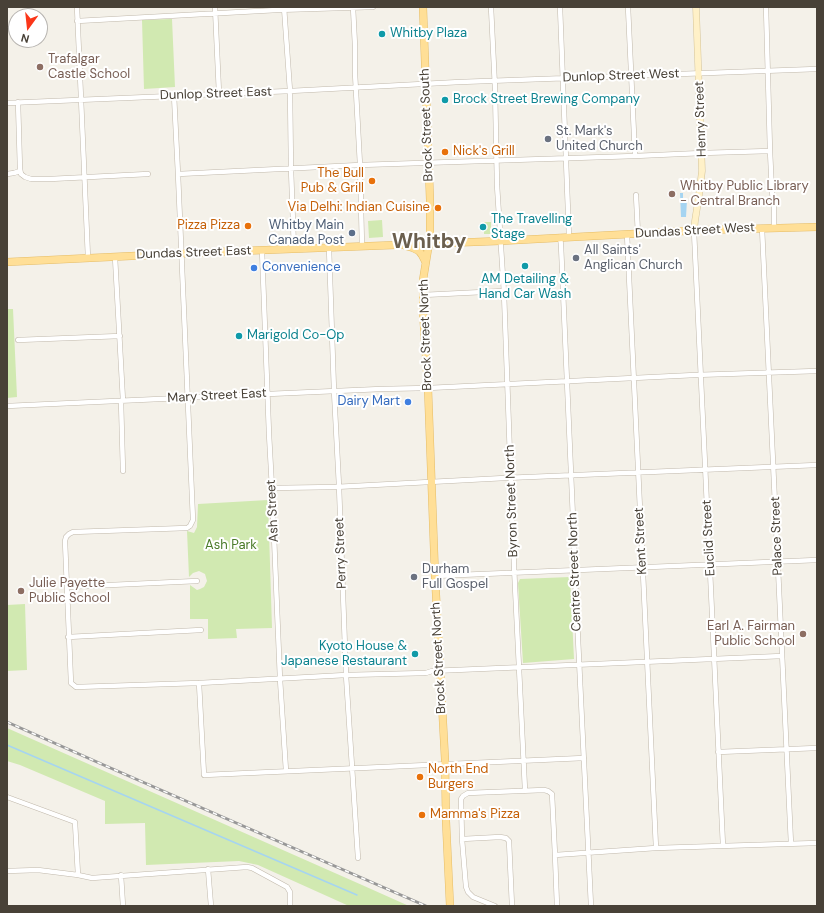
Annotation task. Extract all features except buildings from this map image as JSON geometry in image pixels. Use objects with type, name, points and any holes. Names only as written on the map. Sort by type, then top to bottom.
[{"type":"main road","name":"Brock Street South","points":[[423,7],[430,200],[430,244]]},
{"type":"main road","name":"Henry Street","points":[[694,231],[694,221],[702,171],[696,7]]},
{"type":"main road","name":"Dundas Street West","points":[[430,244],[762,228],[817,227]]},
{"type":"main road","name":"Dundas Street East","points":[[7,262],[430,244]]},
{"type":"main road","name":"Brock Street North","points":[[430,244],[425,261],[423,295],[445,764],[450,906]]},
{"type":"main road","points":[[401,245],[419,251],[425,261]]},
{"type":"street","points":[[77,7],[88,258]]},
{"type":"street","points":[[215,7],[219,93]]},
{"type":"street","points":[[77,21],[284,9],[374,7]]},
{"type":"street","name":"Byron Street North","points":[[491,7],[497,185],[525,790]]},
{"type":"street","points":[[560,7],[569,237]]},
{"type":"street","points":[[628,7],[635,156]]},
{"type":"street","points":[[766,7],[770,151],[774,228]]},
{"type":"street","points":[[353,8],[362,246]]},
{"type":"street","points":[[284,9],[290,91],[294,249]]},
{"type":"street","name":"Dunlop Street West","points":[[425,84],[817,69]]},
{"type":"street","name":"Dunlop Street East","points":[[7,103],[425,84]]},
{"type":"street","points":[[174,95],[192,520],[190,526],[187,528],[73,532],[69,534],[65,541],[71,683],[76,687],[199,683],[346,675],[426,673],[440,670],[782,656]]},
{"type":"street","points":[[18,102],[20,171],[25,177],[31,179],[85,178],[148,174]]},
{"type":"street","points":[[178,174],[291,168],[770,151]]},
{"type":"street","points":[[7,174],[20,171]]},
{"type":"street","points":[[636,195],[638,234]]},
{"type":"street","name":"Palace Street","points":[[762,228],[792,844]]},
{"type":"street","name":"Euclid Street","points":[[694,231],[723,846]]},
{"type":"street","name":"Kent Street","points":[[627,234],[656,848]]},
{"type":"street","name":"Centre Street North","points":[[560,237],[591,906]]},
{"type":"street","name":"Perry Street","points":[[329,248],[346,675],[358,858]]},
{"type":"street","name":"Ash Street","points":[[262,250],[280,679],[286,771]]},
{"type":"street","points":[[115,257],[120,336],[123,471]]},
{"type":"street","points":[[423,295],[503,292]]},
{"type":"street","points":[[18,340],[120,336]]},
{"type":"street","name":"Mary Street East","points":[[7,406],[817,371]]},
{"type":"street","points":[[272,488],[817,465]]},
{"type":"street","points":[[435,576],[817,560]]},
{"type":"street","points":[[67,587],[197,581]]},
{"type":"street","points":[[68,637],[201,630]]},
{"type":"street","points":[[199,683],[204,775],[584,758]]},
{"type":"street","points":[[718,752],[817,748]]},
{"type":"street","points":[[495,906],[473,897],[466,888],[460,803],[463,796],[468,793],[544,790],[552,794],[556,855],[557,906]]},
{"type":"street","points":[[7,796],[75,822],[78,875]]},
{"type":"street","points":[[462,839],[500,837],[506,838],[509,841],[512,906]]},
{"type":"street","points":[[556,855],[656,848],[817,843]]},
{"type":"street","points":[[7,871],[38,870],[92,878],[246,867],[252,868],[287,887],[290,892],[290,906]]},
{"type":"street","points":[[208,869],[211,906]]},
{"type":"street","points":[[121,875],[122,906]]},
{"type":"green space","points":[[172,19],[175,87],[144,89],[142,20]]},
{"type":"green space","points":[[382,220],[383,237],[369,238],[368,221]]},
{"type":"green space","points":[[484,222],[491,222],[491,234],[484,234]]},
{"type":"green space","points":[[7,309],[13,309],[17,397],[7,398]]},
{"type":"green space","name":"Ash Park","points":[[268,500],[272,628],[236,629],[237,638],[208,639],[208,619],[190,619],[190,585],[197,590],[204,587],[207,581],[205,574],[199,571],[193,573],[189,577],[187,531],[194,533],[197,527],[198,504]]},
{"type":"green space","points":[[570,577],[574,659],[523,663],[518,583],[520,579]]},
{"type":"green space","points":[[25,604],[27,670],[7,671],[7,605]]},
{"type":"green space","points":[[7,728],[409,906],[349,906],[258,865],[239,861],[146,865],[145,823],[105,824],[105,801],[20,765],[7,761]]},
{"type":"water","points":[[680,193],[683,193],[683,201],[687,200],[686,217],[681,217]]},
{"type":"waterway","points":[[7,745],[357,895]]},
{"type":"railway","points":[[7,722],[426,906]]},
{"type":"place","name":"Whitby Plaza","points":[[382,34]]},
{"type":"place","name":"Trafalgar Castle School","points":[[40,67]]},
{"type":"place","name":"Brock Street Brewing Company","points":[[445,100]]},
{"type":"place","name":"St. Mark's United Church","points":[[548,139]]},
{"type":"place","name":"Nick's Grill","points":[[445,152]]},
{"type":"place","name":"The Bull Pub & Grill","points":[[372,181]]},
{"type":"place","name":"Whitby Public Library - Central Branch","points":[[672,194]]},
{"type":"place","name":"Via Delhi: Indian Cuisine","points":[[438,208]]},
{"type":"place","name":"Pizza Pizza","points":[[248,226]]},
{"type":"place","name":"The Travelling Stage","points":[[483,227]]},
{"type":"place","name":"Whitby Main Canada Post","points":[[352,233]]},
{"type":"place","name":"All Saints' Anglican Church","points":[[576,258]]},
{"type":"place","name":"AM Detailing & Hand Car Wash","points":[[525,266]]},
{"type":"place","name":"Convenience","points":[[254,268]]},
{"type":"place","name":"Marigold Co-Op","points":[[239,336]]},
{"type":"place","name":"Dairy Mart","points":[[408,402]]},
{"type":"place","name":"Durham Full Gospel","points":[[414,577]]},
{"type":"place","name":"Julie Payette Public School","points":[[21,591]]},
{"type":"place","name":"Earl A. Fairman Public School","points":[[803,634]]},
{"type":"place","name":"Kyoto House & Japanese Restaurant","points":[[415,654]]},
{"type":"place","name":"North End Burgers","points":[[420,777]]},
{"type":"place","name":"Mamma's Pizza","points":[[422,815]]},
{"type":"district","name":"Whitby","points":[[429,242]]}]
